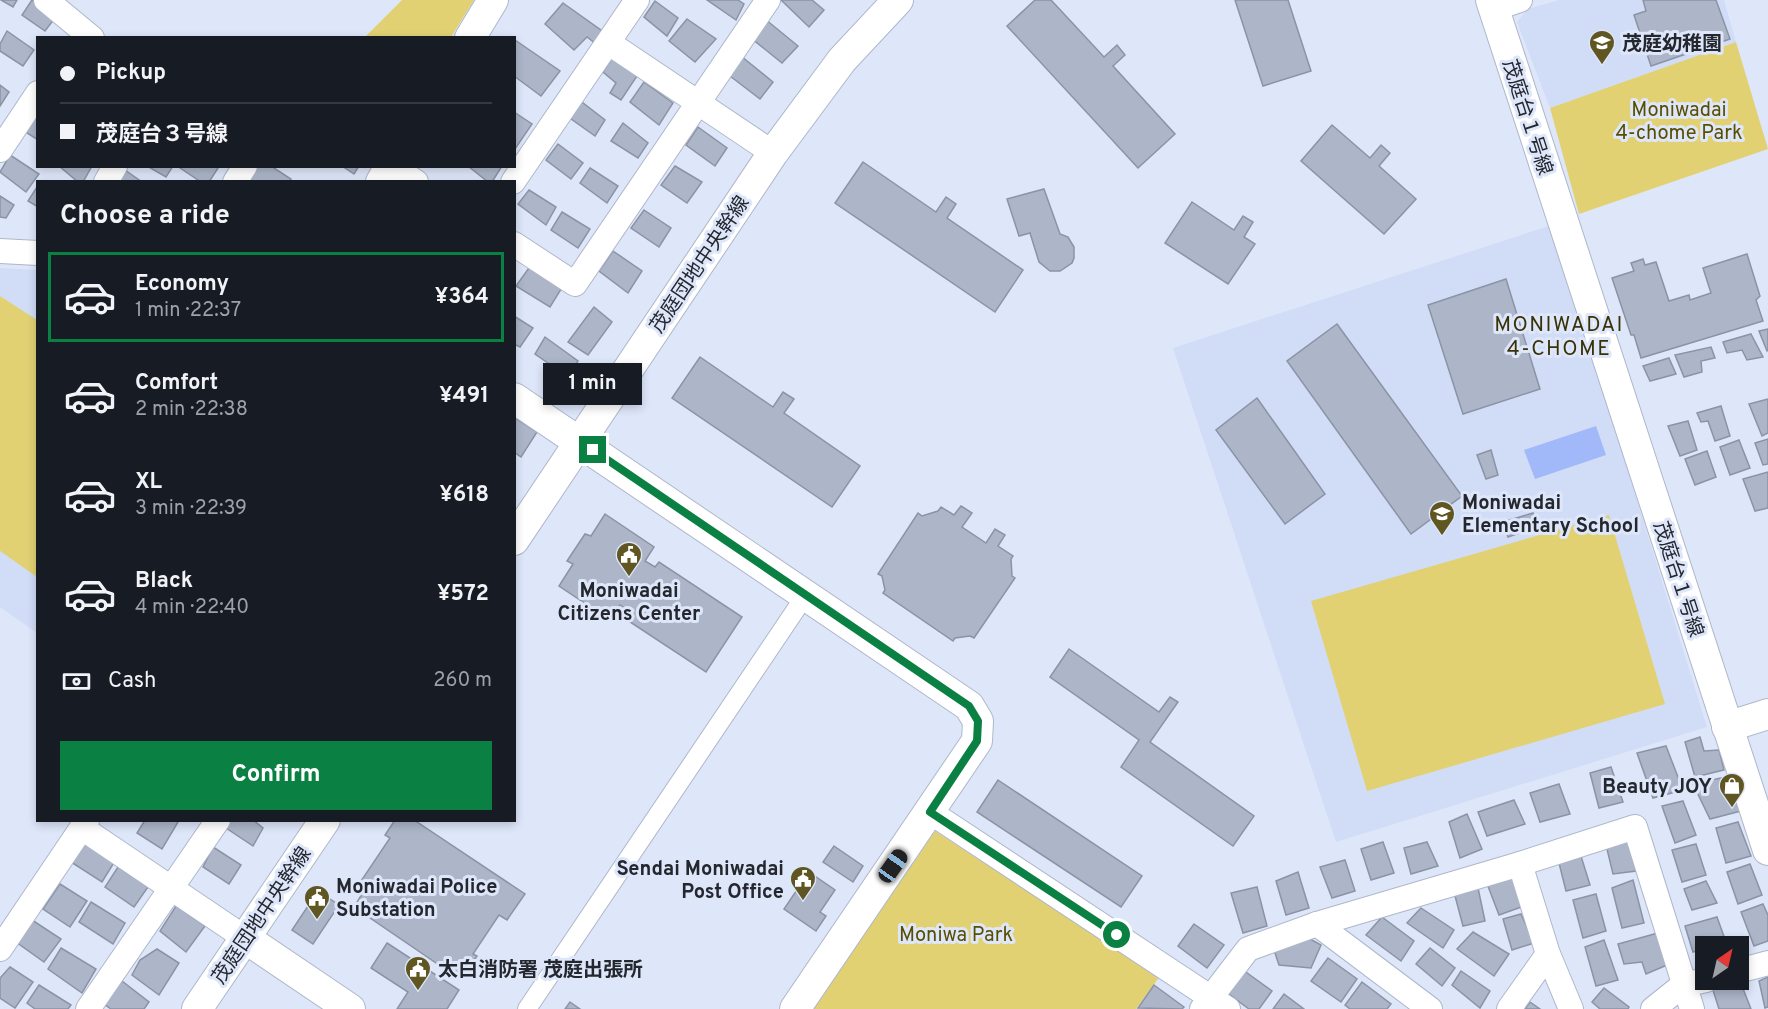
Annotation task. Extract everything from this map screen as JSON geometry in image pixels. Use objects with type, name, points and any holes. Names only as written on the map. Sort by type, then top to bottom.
[{"type":"street","points":[[46,0],[82,34]]},
{"type":"street","points":[[471,36],[493,0]]},
{"type":"street","points":[[514,180],[637,0]]},
{"type":"street","points":[[516,245],[575,284],[768,0]]},
{"type":"street","name":"茂庭団地中央幹線","points":[[516,537],[773,153],[842,60],[898,0]]},
{"type":"street","name":"茂庭台１号線","points":[[1502,3],[1727,727],[1768,850]]},
{"type":"street","points":[[609,43],[773,153]]},
{"type":"street","points":[[0,150],[36,96]]},
{"type":"street","points":[[394,168],[413,180]]},
{"type":"street","points":[[0,251],[36,253]]},
{"type":"street","points":[[516,399],[969,706],[978,721],[977,741],[795,1009]]},
{"type":"street","points":[[527,1009],[805,596]]},
{"type":"street","points":[[1727,727],[1768,714]]},
{"type":"street","points":[[930,812],[1214,1005],[1248,949],[1317,924],[1520,864],[1635,827],[1694,982],[1692,1009]]},
{"type":"street","points":[[88,1009],[217,822]]},
{"type":"street","name":"茂庭団地中央幹線","points":[[197,1009],[324,822]]},
{"type":"street","points":[[0,949],[85,824],[173,888],[350,1009]]},
{"type":"street","points":[[1520,864],[1548,954],[1571,1009]]},
{"type":"street","points":[[1317,924],[1430,1009]]},
{"type":"street","points":[[1509,1009],[1548,954]]},
{"type":"street","points":[[1749,968],[1768,963]]},
{"type":"street","points":[[1653,1009],[1694,982]]},
{"type":"shaded area","name":"茂庭幼稚園","points":[[1559,0],[1724,0],[1736,42],[1550,108],[1517,22],[1528,9]]},
{"type":"shaded area","name":"Moniwadai Elementary School","points":[[1552,225],[1707,727],[1336,842],[1173,348]]},
{"type":"shaded area","points":[[0,268],[36,270],[36,632],[0,607]]},
{"type":"green space","points":[[402,0],[474,0],[452,36],[366,36]]},
{"type":"green space","name":"Moniwadai 4-chome Park","points":[[1736,42],[1768,149],[1579,214],[1550,108]]},
{"type":"green space","points":[[0,296],[36,319],[36,576],[0,551]]},
{"type":"green space","points":[[1609,515],[1665,704],[1367,791],[1311,601]]},
{"type":"green space","name":"Moniwa Park","points":[[935,831],[1160,976],[1136,1009],[813,1009]]},
{"type":"water","points":[[1596,426],[1606,455],[1535,479],[1524,450]]},
{"type":"building","points":[[1,0],[17,0],[13,7]]},
{"type":"building","points":[[32,0],[55,18],[45,31],[22,15]]},
{"type":"building","points":[[707,0],[738,0],[744,4],[736,20]]},
{"type":"building","points":[[781,0],[812,0],[824,10],[809,27]]},
{"type":"building","points":[[1035,0],[1051,0],[1104,57],[1117,45],[1125,55],[1113,66],[1175,134],[1138,168],[1007,26]]},
{"type":"building","points":[[1235,0],[1288,0],[1311,71],[1263,86]]},
{"type":"building","points":[[1643,0],[1716,0],[1730,39],[1651,66],[1634,15],[1646,11]]},
{"type":"building","points":[[655,1],[678,18],[667,36],[644,17]]},
{"type":"building","points":[[563,3],[605,33],[596,44],[587,37],[574,50],[545,24]]},
{"type":"building","points":[[687,19],[716,39],[695,62],[669,41]]},
{"type":"building","points":[[765,19],[798,46],[782,63],[751,38]]},
{"type":"building","points":[[7,31],[34,50],[23,66],[0,51],[0,44]]},
{"type":"building","points":[[516,41],[560,71],[541,96],[516,77]]},
{"type":"building","points":[[615,53],[639,73],[621,100],[610,93],[616,83],[603,72]]},
{"type":"building","points":[[741,56],[773,82],[760,99],[726,73]]},
{"type":"building","points":[[644,82],[673,103],[659,125],[630,102]]},
{"type":"building","points":[[0,85],[9,92],[0,106]]},
{"type":"building","points":[[578,99],[605,120],[595,136],[567,116]]},
{"type":"building","points":[[516,113],[532,124],[516,148]]},
{"type":"building","points":[[35,116],[36,116],[36,139],[24,131]]},
{"type":"building","points":[[623,123],[648,143],[638,158],[611,141]]},
{"type":"building","points":[[1332,125],[1370,158],[1381,145],[1390,153],[1379,166],[1416,199],[1384,234],[1301,161]]},
{"type":"building","points":[[698,127],[727,148],[715,166],[686,145]]},
{"type":"building","points":[[558,144],[583,163],[571,179],[546,160]]},
{"type":"building","points":[[10,155],[39,174],[26,192],[0,172]]},
{"type":"building","points":[[863,162],[936,212],[946,197],[956,204],[947,218],[1023,270],[995,312],[835,203]]},
{"type":"building","points":[[675,166],[702,182],[687,203],[661,185]]},
{"type":"building","points":[[61,168],[91,168],[84,180],[76,180]]},
{"type":"building","points":[[150,168],[172,168],[166,177]]},
{"type":"building","points":[[180,168],[218,168],[210,180],[198,180]]},
{"type":"building","points":[[256,168],[274,168],[291,179],[249,180]]},
{"type":"building","points":[[345,168],[358,168],[354,174]]},
{"type":"building","points":[[470,168],[501,168],[493,180],[486,180]]},
{"type":"building","points":[[590,168],[618,186],[607,203],[580,183]]},
{"type":"building","points":[[125,170],[139,180],[118,180]]},
{"type":"building","points":[[36,189],[36,206],[28,201]]},
{"type":"building","points":[[1044,189],[1060,234],[1068,237],[1074,247],[1072,263],[1060,271],[1050,271],[1039,262],[1030,233],[1019,236],[1007,199]]},
{"type":"building","points":[[529,190],[556,207],[546,225],[518,204]]},
{"type":"building","points":[[0,196],[14,205],[6,218],[0,217]]},
{"type":"building","points":[[1192,202],[1234,230],[1243,216],[1253,222],[1244,237],[1255,244],[1228,284],[1165,243]]},
{"type":"building","points":[[644,210],[671,228],[659,247],[631,228]]},
{"type":"building","points":[[562,212],[590,229],[578,248],[551,230]]},
{"type":"building","points":[[613,251],[642,271],[628,293],[599,271]]},
{"type":"building","points":[[1747,254],[1760,296],[1756,300],[1763,321],[1641,358],[1612,278],[1634,271],[1631,263],[1643,259],[1645,265],[1656,262],[1669,301],[1689,295],[1690,300],[1711,293],[1703,268]]},
{"type":"building","points":[[531,265],[563,286],[550,307],[516,286]]},
{"type":"building","points":[[1506,279],[1540,389],[1463,414],[1428,305]]},
{"type":"building","points":[[594,307],[612,322],[588,355],[568,342]]},
{"type":"building","points":[[516,317],[533,328],[520,347],[516,345]]},
{"type":"building","points":[[1337,324],[1462,496],[1411,534],[1287,361]]},
{"type":"building","points":[[1768,329],[1768,350],[1767,351],[1759,331]]},
{"type":"building","points":[[1751,334],[1763,357],[1747,360],[1742,350],[1727,353],[1723,342]]},
{"type":"building","points":[[545,337],[578,361],[568,377],[535,354]]},
{"type":"building","points":[[1711,347],[1715,358],[1701,361],[1702,372],[1684,377],[1675,355]]},
{"type":"building","points":[[700,357],[773,407],[783,392],[794,399],[784,413],[860,466],[832,507],[672,398]]},
{"type":"building","points":[[1669,358],[1676,374],[1650,381],[1643,366]]},
{"type":"building","points":[[1257,398],[1325,494],[1285,524],[1216,430]]},
{"type":"building","points":[[1768,399],[1768,433],[1762,436],[1749,404]]},
{"type":"building","points":[[1721,406],[1730,436],[1715,441],[1708,421],[1701,422],[1697,413]]},
{"type":"building","points":[[516,418],[537,432],[521,457],[516,453]]},
{"type":"building","points":[[1688,421],[1697,450],[1680,456],[1668,426]]},
{"type":"building","points":[[1768,439],[1768,464],[1763,465],[1755,443]]},
{"type":"building","points":[[1739,440],[1750,468],[1730,475],[1720,447]]},
{"type":"building","points":[[1491,450],[1498,475],[1486,479],[1477,455]]},
{"type":"building","points":[[1707,451],[1716,477],[1695,485],[1685,459]]},
{"type":"building","points":[[1768,472],[1768,508],[1755,511],[1743,479]]},
{"type":"building","points":[[961,506],[972,513],[962,527],[986,543],[995,529],[1005,535],[998,546],[1013,556],[1011,559],[1012,576],[1015,578],[974,638],[970,636],[955,638],[953,641],[883,593],[885,590],[882,576],[878,574],[918,513],[922,516],[938,511],[941,507],[954,515]]},
{"type":"building","points":[[1533,513],[1538,527],[1508,537],[1503,522]]},
{"type":"building","points":[[605,514],[654,547],[645,561],[655,567],[659,562],[742,617],[706,672],[621,616],[626,609],[620,605],[610,620],[559,586],[573,564],[567,561],[585,534],[591,536]]},
{"type":"building","points":[[1069,649],[1159,712],[1170,697],[1178,702],[1150,742],[1254,816],[1233,846],[1121,767],[1139,740],[1050,677]]},
{"type":"building","points":[[1700,737],[1704,751],[1719,750],[1724,770],[1695,777],[1685,742]]},
{"type":"building","points":[[1666,746],[1683,790],[1653,798],[1637,753]]},
{"type":"building","points":[[1611,767],[1623,802],[1599,808],[1590,773]]},
{"type":"building","points":[[1725,777],[1741,811],[1710,819],[1693,784]]},
{"type":"building","points":[[998,780],[1142,876],[1121,907],[977,812]]},
{"type":"building","points":[[1559,784],[1570,814],[1540,822],[1530,793]]},
{"type":"building","points":[[1514,800],[1525,824],[1487,836],[1478,812]]},
{"type":"building","points":[[1683,801],[1696,835],[1675,843],[1662,806]]},
{"type":"building","points":[[1467,814],[1482,849],[1460,858],[1449,822]]},
{"type":"building","points":[[144,822],[178,822],[162,849],[137,833]]},
{"type":"building","points":[[229,822],[256,822],[263,828],[253,846],[226,828]]},
{"type":"building","points":[[394,822],[417,822],[525,894],[507,920],[499,915],[473,954],[477,956],[461,980],[354,907],[367,886],[361,881],[390,838],[385,835]]},
{"type":"building","points":[[1738,822],[1751,856],[1726,863],[1716,828]]},
{"type":"building","points":[[1627,836],[1636,871],[1613,874],[1606,845]]},
{"type":"building","points":[[85,841],[115,861],[102,882],[71,862]]},
{"type":"building","points":[[1383,842],[1394,873],[1371,880],[1361,849]]},
{"type":"building","points":[[1427,842],[1438,866],[1411,874],[1404,848]]},
{"type":"building","points":[[1696,844],[1706,875],[1682,882],[1672,850]]},
{"type":"building","points":[[834,846],[863,866],[853,882],[823,862]]},
{"type":"building","points":[[213,847],[241,865],[229,884],[203,867]]},
{"type":"building","points":[[1580,853],[1590,885],[1566,891],[1558,859]]},
{"type":"building","points":[[1345,860],[1355,891],[1332,898],[1320,867]]},
{"type":"building","points":[[1750,864],[1762,895],[1738,904],[1727,872]]},
{"type":"building","points":[[118,867],[148,887],[134,907],[105,887]]},
{"type":"building","points":[[1511,871],[1524,906],[1499,915],[1486,881]]},
{"type":"building","points":[[809,872],[835,890],[820,912],[826,916],[816,931],[784,909]]},
{"type":"building","points":[[1298,872],[1309,908],[1286,915],[1276,881]]},
{"type":"building","points":[[1633,880],[1644,923],[1622,928],[1612,888]]},
{"type":"building","points":[[1706,881],[1717,903],[1692,910],[1684,889]]},
{"type":"building","points":[[60,884],[87,901],[70,927],[43,909]]},
{"type":"building","points":[[1257,887],[1267,926],[1243,933],[1231,893]]},
{"type":"building","points":[[1478,888],[1485,921],[1463,926],[1454,892]]},
{"type":"building","points":[[318,891],[339,905],[313,944],[292,930]]},
{"type":"building","points":[[1596,894],[1606,931],[1583,938],[1573,900]]},
{"type":"building","points":[[91,902],[125,923],[113,944],[79,922]]},
{"type":"building","points":[[1763,904],[1768,915],[1768,941],[1754,946],[1741,912]]},
{"type":"building","points":[[176,906],[205,926],[186,952],[160,931]]},
{"type":"building","points":[[1421,908],[1454,930],[1443,948],[1407,923]]},
{"type":"building","points":[[1521,914],[1534,943],[1512,950],[1503,919]]},
{"type":"building","points":[[1382,917],[1414,941],[1401,961],[1366,935]]},
{"type":"building","points":[[1717,917],[1724,936],[1695,936],[1695,951],[1693,952],[1685,926]]},
{"type":"building","points":[[32,920],[61,939],[44,962],[16,942]]},
{"type":"building","points":[[1194,924],[1224,945],[1207,968],[1178,946]]},
{"type":"building","points":[[1473,932],[1509,954],[1494,976],[1457,949]]},
{"type":"building","points":[[1658,933],[1667,965],[1646,974],[1642,962],[1624,964],[1618,944]]},
{"type":"building","points":[[1303,935],[1321,945],[1311,968],[1279,965],[1273,947]]},
{"type":"building","points":[[1604,940],[1618,980],[1596,986],[1585,947]]},
{"type":"building","points":[[387,943],[459,990],[447,1009],[397,1009],[408,992],[371,968]]},
{"type":"building","points":[[61,948],[96,969],[82,993],[48,969]]},
{"type":"building","points":[[1430,948],[1455,968],[1442,986],[1416,964]]},
{"type":"building","points":[[157,949],[179,963],[159,995],[132,975],[140,960]]},
{"type":"building","points":[[1328,958],[1357,979],[1341,1002],[1311,981]]},
{"type":"building","points":[[10,967],[33,982],[15,1008],[0,998],[0,978]]},
{"type":"building","points":[[1243,970],[1272,991],[1259,1009],[1249,1009],[1226,992]]},
{"type":"building","points":[[1461,971],[1490,991],[1480,1008],[1452,985]]},
{"type":"building","points":[[1768,977],[1768,1007],[1765,1008],[1759,981]]},
{"type":"building","points":[[122,981],[149,1002],[144,1009],[111,1009],[104,1004]]},
{"type":"building","points":[[1362,982],[1391,1004],[1387,1009],[1350,1009],[1345,1005]]},
{"type":"building","points":[[39,985],[71,1005],[68,1009],[35,1009],[27,1003]]},
{"type":"building","points":[[1154,985],[1184,1007],[1182,1009],[1138,1008]]},
{"type":"building","points":[[1604,988],[1629,1007],[1628,1009],[1600,1009],[1592,1002]]},
{"type":"building","points":[[1713,990],[1744,990],[1751,1009],[1719,1009]]},
{"type":"building","points":[[1284,994],[1304,1009],[1273,1009]]},
{"type":"building","points":[[570,1002],[580,1009],[565,1009]]},
{"type":"building","points":[[1530,1002],[1540,1009],[1525,1009]]},
{"type":"place","name":"茂庭幼稚園","points":[[1602,66]]},
{"type":"place","name":"Moniwadai Elementary School","points":[[1442,537]]},
{"type":"place","name":"Moniwadai Citizens Center","points":[[629,578]]},
{"type":"place","name":"Beauty JOY","points":[[1732,809]]},
{"type":"place","name":"Sendai Moniwadai Post Office","points":[[803,902]]},
{"type":"place","name":"Moniwadai Police Substation","points":[[317,921]]},
{"type":"place","name":"太白消防署 茂庭出張所","points":[[418,992]]},
{"type":"district","name":"MONIWADAI 4-CHOME","points":[[1559,336]]},
{"type":"route","points":[[593,450],[969,706],[978,721],[977,741],[930,812],[1117,935]]}]
